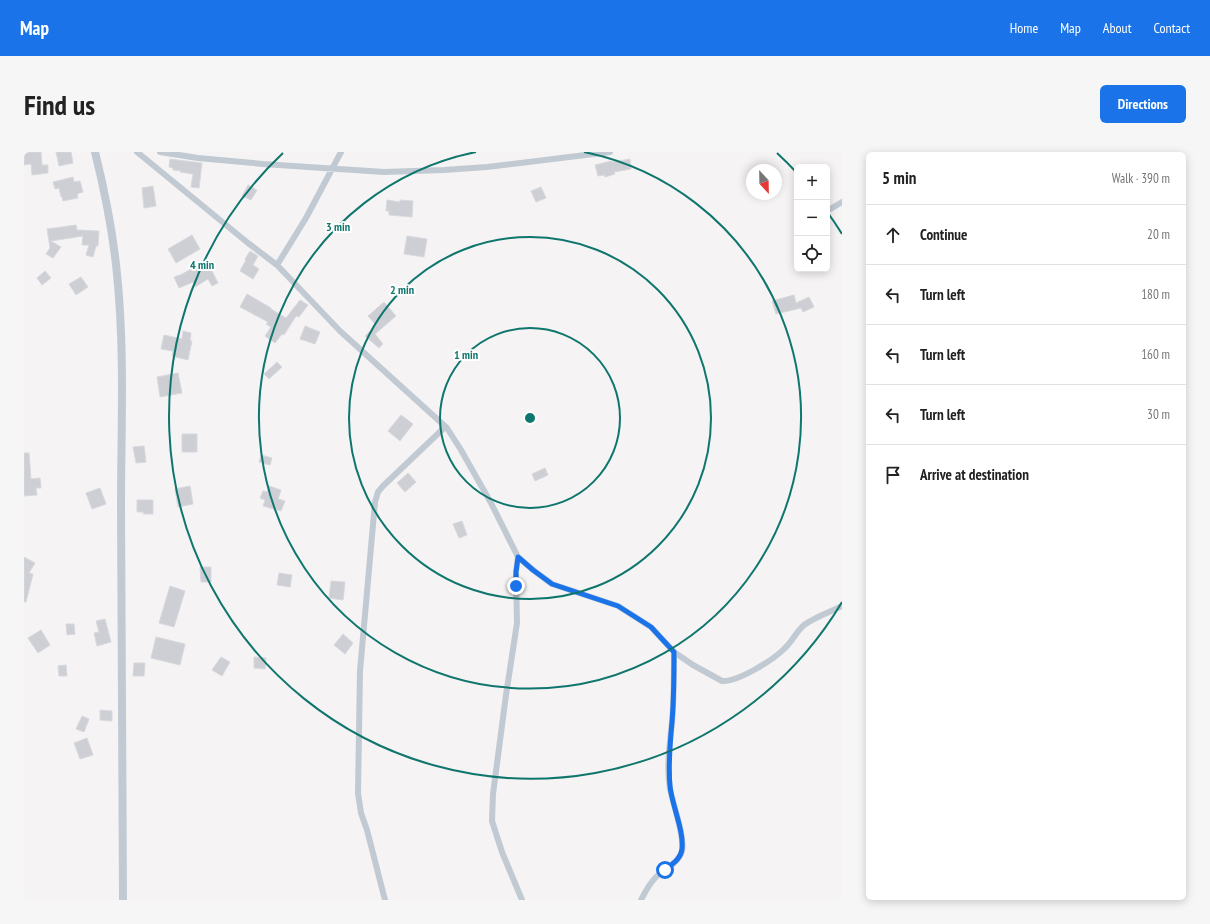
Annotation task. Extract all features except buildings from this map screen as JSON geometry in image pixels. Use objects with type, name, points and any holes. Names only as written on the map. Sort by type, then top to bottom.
[{"type":"street","points":[[95,152],[105,191],[112,233],[121,326],[123,900]]},
{"type":"street","points":[[137,152],[248,243],[277,264],[340,330],[445,427],[454,438],[491,503],[518,557],[552,584],[618,606],[651,627],[674,652],[693,666],[722,681],[727,681],[759,667],[785,649],[802,627],[808,622],[842,606]]},
{"type":"street","points":[[160,152],[198,158],[263,164],[384,172],[487,167],[610,152]]},
{"type":"street","points":[[277,264],[309,212],[341,152]]},
{"type":"street","points":[[830,209],[842,202]]},
{"type":"street","points":[[385,900],[358,793],[360,671],[375,502],[376,496],[383,486],[445,427]]},
{"type":"street","points":[[518,557],[516,572],[517,623],[493,794],[492,821],[502,852],[522,900]]},
{"type":"street","points":[[641,900],[656,877],[680,856],[682,850],[680,831],[670,788],[669,755],[672,722],[674,652]]},
{"type":"route","points":[[516,586],[518,557],[552,584],[618,606],[651,627],[674,652],[672,722],[669,755],[670,788],[680,831],[682,850],[680,856],[665,870]]}]
